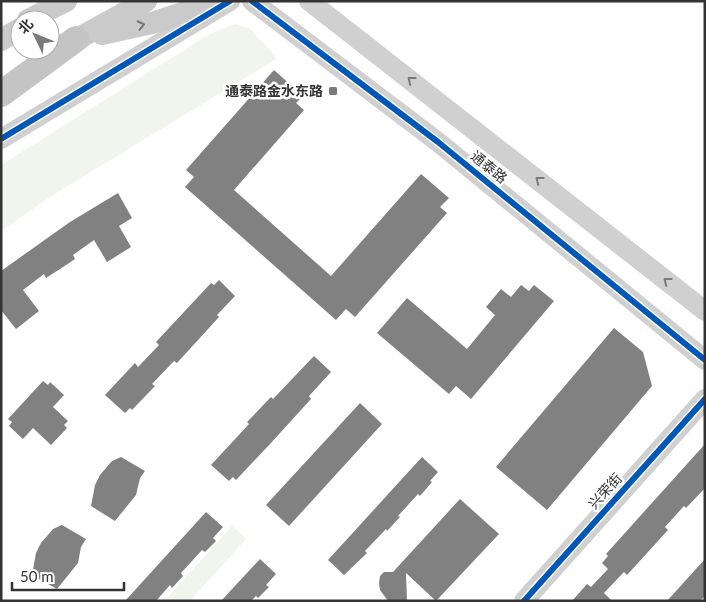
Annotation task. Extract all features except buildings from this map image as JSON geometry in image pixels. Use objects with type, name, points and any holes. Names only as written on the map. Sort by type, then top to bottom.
[{"type":"highway","points":[[1,94],[76,40]]},
{"type":"main road","points":[[49,10],[67,1]]},
{"type":"main road","points":[[52,10],[67,1]]},
{"type":"main road","points":[[1,82],[146,1]]},
{"type":"main road","points":[[76,40],[152,23],[219,1]]},
{"type":"street","points":[[1,139],[230,1]]},
{"type":"street","name":"通泰路","points":[[252,1],[438,142],[705,360]]},
{"type":"street","name":"通泰路","points":[[309,1],[705,311]]},
{"type":"street","name":"兴荣街","points":[[524,601],[705,399]]},
{"type":"shaded area","points":[[235,24],[249,28],[274,54],[276,59],[53,195],[1,231],[1,165],[208,35]]},
{"type":"shaded area","points":[[232,526],[246,539],[190,601],[164,601]]},
{"type":"cycle path","points":[[1,139],[230,1]]},
{"type":"cycle path","points":[[252,1],[438,142],[705,360]]},
{"type":"cycle path","points":[[524,601],[705,399]]},
{"type":"place","name":"通泰路金水东路","points":[[333,91]]}]
